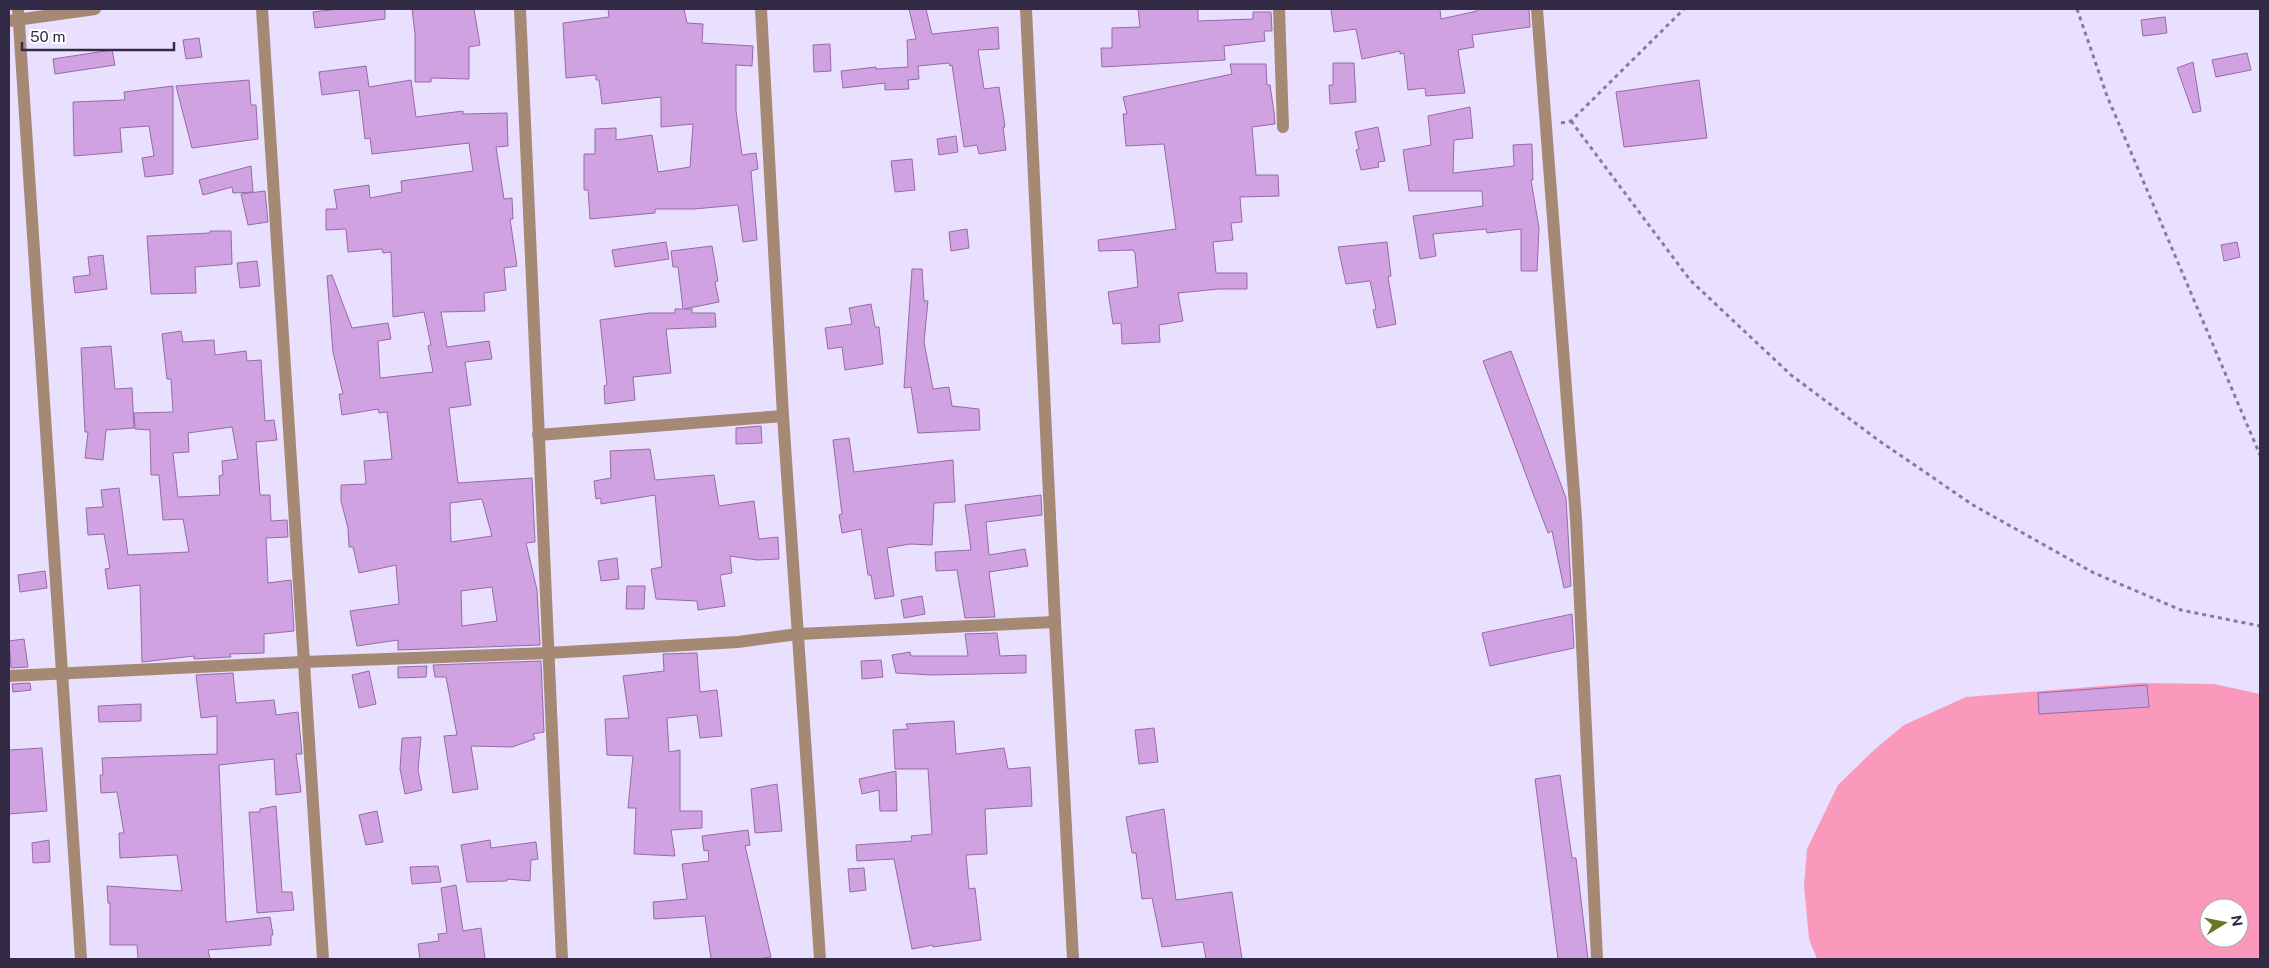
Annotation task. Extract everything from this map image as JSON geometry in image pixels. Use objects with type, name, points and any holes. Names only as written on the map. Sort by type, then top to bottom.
[{"type":"street","points":[[81,959],[63,675],[15,16],[94,9]]},
{"type":"street","points":[[262,9],[322,959]]},
{"type":"street","points":[[520,9],[562,959]]},
{"type":"street","points":[[761,9],[783,416],[820,959]]},
{"type":"street","points":[[1026,9],[1073,959]]},
{"type":"street","points":[[1279,9],[1283,127]]},
{"type":"street","points":[[1537,9],[1576,519],[1597,959]]},
{"type":"street","points":[[538,435],[783,416]]},
{"type":"street","points":[[9,676],[548,653],[738,642],[798,634],[1055,622]]},
{"type":"path","points":[[1684,9],[1571,121],[1690,280],[1791,375],[1878,440],[1973,505],[2094,573],[2181,610],[2260,626]]},
{"type":"path","points":[[2077,9],[2107,96],[2260,454]]},
{"type":"shaded area","points":[[2139,683],[2214,684],[2260,694],[2260,959],[1817,959],[1809,939],[1804,886],[1807,849],[1838,785],[1874,750],[1904,725],[1966,697]]},
{"type":"building","points":[[339,9],[385,9],[385,19],[315,28],[313,12]]},
{"type":"building","points":[[412,9],[474,9],[480,45],[469,47],[469,79],[431,78],[431,82],[415,82],[415,34]]},
{"type":"building","points":[[608,9],[684,9],[687,23],[703,24],[702,43],[753,46],[752,66],[736,65],[736,111],[742,155],[756,153],[758,169],[751,171],[757,240],[743,242],[738,205],[694,209],[655,209],[655,213],[590,219],[588,190],[584,190],[584,154],[595,154],[595,129],[616,128],[616,140],[652,135],[658,172],[690,167],[693,124],[661,127],[661,97],[602,104],[599,80],[596,80],[596,75],[566,78],[563,23],[609,17]]},
{"type":"building","points":[[909,9],[926,9],[932,34],[998,27],[999,49],[978,50],[984,89],[999,87],[1005,127],[1003,127],[1006,150],[979,154],[977,145],[964,147],[952,65],[950,66],[949,63],[918,66],[919,79],[908,80],[909,89],[885,90],[885,83],[843,88],[841,71],[876,67],[876,69],[908,67],[907,40],[916,39]]},
{"type":"building","points":[[1138,9],[1198,9],[1198,21],[1253,19],[1253,12],[1271,12],[1272,31],[1264,31],[1265,41],[1224,46],[1225,60],[1102,67],[1101,48],[1112,48],[1112,28],[1140,27]]},
{"type":"building","points":[[1331,9],[1440,9],[1441,19],[1477,11],[1477,9],[1529,9],[1530,27],[1472,35],[1474,47],[1458,50],[1465,93],[1426,96],[1425,88],[1408,90],[1404,53],[1400,54],[1400,51],[1362,59],[1356,29],[1334,32]]},
{"type":"building","points":[[2165,17],[2167,33],[2143,36],[2141,20]]},
{"type":"building","points":[[199,38],[202,57],[186,59],[183,40]]},
{"type":"building","points":[[830,44],[831,71],[814,72],[813,45]]},
{"type":"building","points":[[112,50],[115,65],[55,74],[53,59]]},
{"type":"building","points":[[2247,53],[2251,70],[2216,77],[2212,60]]},
{"type":"building","points":[[2193,62],[2201,111],[2193,113],[2177,68]]},
{"type":"building","points":[[1333,63],[1354,63],[1356,102],[1330,104],[1329,85],[1333,85]]},
{"type":"building","points":[[1230,64],[1266,64],[1267,85],[1270,85],[1275,124],[1252,127],[1256,175],[1278,175],[1279,196],[1240,197],[1242,222],[1231,223],[1233,240],[1213,242],[1216,273],[1247,273],[1247,289],[1219,289],[1178,293],[1183,321],[1159,325],[1160,342],[1122,344],[1121,323],[1113,324],[1108,292],[1138,287],[1135,253],[1133,250],[1099,251],[1098,240],[1176,229],[1164,144],[1126,146],[1123,114],[1127,114],[1123,97],[1232,74]]},
{"type":"building","points":[[366,66],[369,87],[411,80],[416,117],[463,111],[463,114],[507,113],[508,146],[496,147],[504,199],[512,198],[513,219],[510,219],[517,266],[504,268],[506,290],[484,293],[485,311],[441,312],[447,347],[489,341],[492,359],[465,362],[471,405],[449,408],[458,483],[532,478],[535,542],[526,543],[537,590],[540,645],[398,650],[398,640],[357,646],[350,611],[399,604],[396,565],[359,573],[353,547],[349,547],[348,528],[341,501],[341,485],[366,484],[364,461],[392,459],[387,412],[379,413],[378,409],[342,415],[339,394],[343,394],[333,352],[327,276],[332,275],[352,328],[388,323],[391,339],[378,341],[380,378],[433,372],[428,346],[431,345],[424,312],[393,317],[391,252],[383,253],[382,249],[348,252],[346,229],[326,230],[326,209],[337,209],[334,190],[369,185],[370,198],[402,192],[401,181],[473,171],[469,143],[372,154],[370,138],[365,139],[359,90],[322,95],[319,72]],"holes":[[[482,499],[492,536],[451,542],[450,503]],[[492,587],[497,621],[462,626],[461,591]]]},
{"type":"building","points":[[249,80],[251,105],[256,105],[258,139],[192,148],[176,86]]},
{"type":"building","points":[[1699,80],[1707,138],[1624,147],[1616,92]]},
{"type":"building","points":[[173,86],[173,174],[145,177],[142,158],[154,156],[149,126],[120,128],[122,152],[74,156],[73,102],[125,100],[124,92]]},
{"type":"building","points":[[1470,107],[1473,138],[1454,140],[1453,173],[1514,166],[1513,145],[1532,144],[1533,180],[1531,180],[1539,228],[1537,271],[1521,271],[1521,229],[1487,233],[1486,229],[1433,234],[1436,256],[1420,259],[1413,216],[1483,206],[1482,191],[1409,191],[1403,150],[1431,145],[1428,116]]},
{"type":"building","points":[[1378,127],[1385,161],[1378,162],[1379,167],[1361,170],[1356,150],[1359,149],[1355,132]]},
{"type":"building","points":[[956,136],[958,152],[939,155],[937,139]]},
{"type":"building","points":[[912,159],[915,190],[895,192],[891,161]]},
{"type":"building","points":[[251,166],[253,192],[233,193],[232,187],[203,195],[199,180]]},
{"type":"building","points":[[265,191],[268,222],[248,225],[241,194]]},
{"type":"building","points":[[967,229],[969,248],[951,251],[949,232]]},
{"type":"building","points":[[210,231],[231,231],[232,264],[195,267],[196,293],[151,294],[147,236],[210,233]]},
{"type":"building","points":[[666,242],[669,259],[615,267],[612,250]]},
{"type":"building","points":[[1387,242],[1391,276],[1388,277],[1396,324],[1377,328],[1373,310],[1376,309],[1370,281],[1346,284],[1338,247]]},
{"type":"building","points":[[2237,242],[2240,257],[2224,261],[2221,245]]},
{"type":"building","points":[[712,246],[718,281],[715,282],[719,302],[684,309],[692,309],[692,313],[715,313],[716,327],[666,329],[671,373],[633,377],[635,400],[605,404],[604,386],[607,385],[600,320],[649,313],[675,313],[675,309],[683,309],[678,267],[673,267],[671,251]]},
{"type":"building","points":[[103,255],[107,289],[75,293],[73,277],[90,275],[88,257]]},
{"type":"building","points":[[257,261],[260,286],[240,288],[237,263]]},
{"type":"building","points":[[912,269],[922,269],[924,301],[928,301],[924,342],[933,389],[949,387],[952,406],[979,409],[980,430],[918,433],[911,387],[904,388]]},
{"type":"building","points":[[871,304],[875,327],[879,327],[883,364],[845,370],[842,347],[828,349],[825,328],[852,324],[849,308]]},
{"type":"building","points":[[181,331],[183,342],[214,340],[215,355],[246,351],[247,361],[261,360],[265,421],[274,420],[277,440],[256,442],[260,495],[270,495],[271,521],[287,520],[288,537],[266,538],[268,583],[291,580],[294,631],[264,634],[264,653],[230,654],[231,657],[194,659],[194,656],[142,662],[140,585],[108,589],[105,569],[110,568],[104,534],[88,535],[86,508],[103,507],[101,490],[119,488],[128,555],[189,552],[183,519],[163,520],[159,475],[151,475],[150,430],[135,429],[134,413],[173,412],[171,379],[167,379],[162,334]],"holes":[[[232,427],[238,459],[222,461],[223,475],[219,476],[220,495],[178,497],[173,453],[189,452],[188,433]]]},
{"type":"building","points":[[111,346],[115,389],[132,388],[134,428],[106,430],[103,460],[85,458],[88,432],[85,432],[81,348]]},
{"type":"building","points":[[1511,351],[1566,498],[1571,586],[1564,588],[1552,531],[1548,533],[1483,361]]},
{"type":"building","points":[[761,426],[762,443],[736,444],[736,428]]},
{"type":"building","points":[[849,438],[854,472],[953,460],[955,502],[934,503],[932,545],[910,544],[887,548],[894,596],[875,599],[871,575],[868,575],[861,529],[842,533],[839,515],[842,514],[833,440]]},
{"type":"building","points":[[650,449],[655,480],[714,475],[719,506],[754,501],[759,539],[778,537],[779,559],[757,560],[730,556],[732,573],[720,575],[725,606],[698,610],[697,601],[656,599],[651,569],[662,567],[655,495],[601,504],[601,498],[596,499],[594,481],[611,478],[610,451]]},
{"type":"building","points":[[1041,495],[1042,515],[986,522],[989,555],[1025,549],[1028,566],[989,572],[995,617],[965,618],[957,570],[936,571],[935,552],[971,550],[965,505]]},
{"type":"building","points":[[617,558],[619,579],[601,581],[598,561]]},
{"type":"building","points":[[45,571],[47,588],[20,592],[18,575]]},
{"type":"building","points":[[627,586],[645,586],[644,609],[626,609]]},
{"type":"building","points":[[922,596],[925,614],[904,618],[901,600]]},
{"type":"building","points":[[1572,614],[1574,648],[1490,666],[1482,633]]},
{"type":"building","points":[[997,633],[1000,656],[1026,655],[1026,673],[932,675],[896,673],[892,655],[910,652],[911,656],[968,656],[965,634]]},
{"type":"building","points":[[24,639],[28,667],[11,668],[9,641]]},
{"type":"building","points":[[697,653],[700,692],[717,690],[722,736],[700,738],[697,715],[667,718],[669,752],[680,750],[680,811],[702,811],[702,828],[671,830],[675,856],[634,854],[636,808],[628,808],[633,756],[607,755],[605,719],[629,718],[623,676],[664,671],[663,654]]},
{"type":"building","points":[[881,660],[883,677],[862,679],[861,661]]},
{"type":"building","points":[[541,661],[544,732],[533,734],[535,739],[512,747],[471,746],[478,789],[453,793],[444,736],[457,735],[446,677],[435,677],[433,665]]},
{"type":"building","points":[[427,666],[426,677],[398,678],[398,667]]},
{"type":"building","points":[[369,671],[376,704],[359,708],[352,675]]},
{"type":"building","points":[[233,673],[236,703],[274,700],[276,715],[298,712],[302,754],[296,754],[301,792],[276,795],[274,759],[219,765],[226,922],[270,917],[273,935],[271,935],[271,945],[208,950],[210,959],[138,959],[137,945],[110,945],[110,903],[108,903],[107,886],[182,891],[177,855],[120,858],[119,833],[124,833],[117,792],[101,793],[100,775],[103,775],[102,758],[217,754],[217,716],[201,718],[196,675]]},
{"type":"building","points":[[30,683],[31,690],[13,692],[12,684]]},
{"type":"building","points":[[2147,685],[2149,707],[2039,714],[2038,693]]},
{"type":"building","points":[[141,704],[141,721],[99,722],[98,706]]},
{"type":"building","points":[[954,721],[956,754],[1004,748],[1008,769],[1030,767],[1032,806],[985,809],[987,854],[966,855],[969,889],[975,888],[981,940],[912,949],[894,859],[857,861],[856,845],[912,841],[911,836],[932,834],[928,769],[895,769],[893,730],[908,729],[906,724]]},
{"type":"building","points":[[1154,728],[1158,762],[1139,764],[1135,730]]},
{"type":"building","points":[[421,737],[418,770],[422,790],[405,794],[400,769],[402,738]]},
{"type":"building","points":[[42,748],[47,811],[9,814],[9,750]]},
{"type":"building","points":[[896,771],[897,811],[880,811],[879,790],[862,794],[859,779]]},
{"type":"building","points":[[1560,775],[1572,858],[1576,858],[1588,959],[1558,959],[1535,779]]},
{"type":"building","points":[[777,784],[782,831],[755,833],[751,789]]},
{"type":"building","points":[[276,806],[282,892],[292,892],[294,910],[257,913],[249,812],[260,812],[260,809]]},
{"type":"building","points":[[1164,809],[1176,900],[1232,892],[1242,959],[1206,959],[1203,942],[1162,947],[1152,898],[1142,899],[1136,853],[1132,853],[1126,817]]},
{"type":"building","points":[[377,811],[383,842],[366,845],[359,815]]},
{"type":"building","points":[[748,830],[750,845],[745,846],[771,957],[758,959],[711,959],[705,916],[654,919],[653,902],[687,899],[682,864],[709,861],[708,850],[704,851],[702,836]]},
{"type":"building","points":[[49,840],[50,862],[33,863],[32,843]]},
{"type":"building","points":[[490,840],[491,848],[536,842],[538,859],[531,860],[530,881],[507,879],[507,881],[467,882],[461,845]]},
{"type":"building","points":[[438,866],[441,882],[412,884],[410,867]]},
{"type":"building","points":[[864,868],[866,890],[850,892],[848,869]]},
{"type":"building","points":[[456,885],[463,931],[481,928],[485,959],[420,959],[418,944],[439,941],[438,934],[447,933],[441,888]]}]
